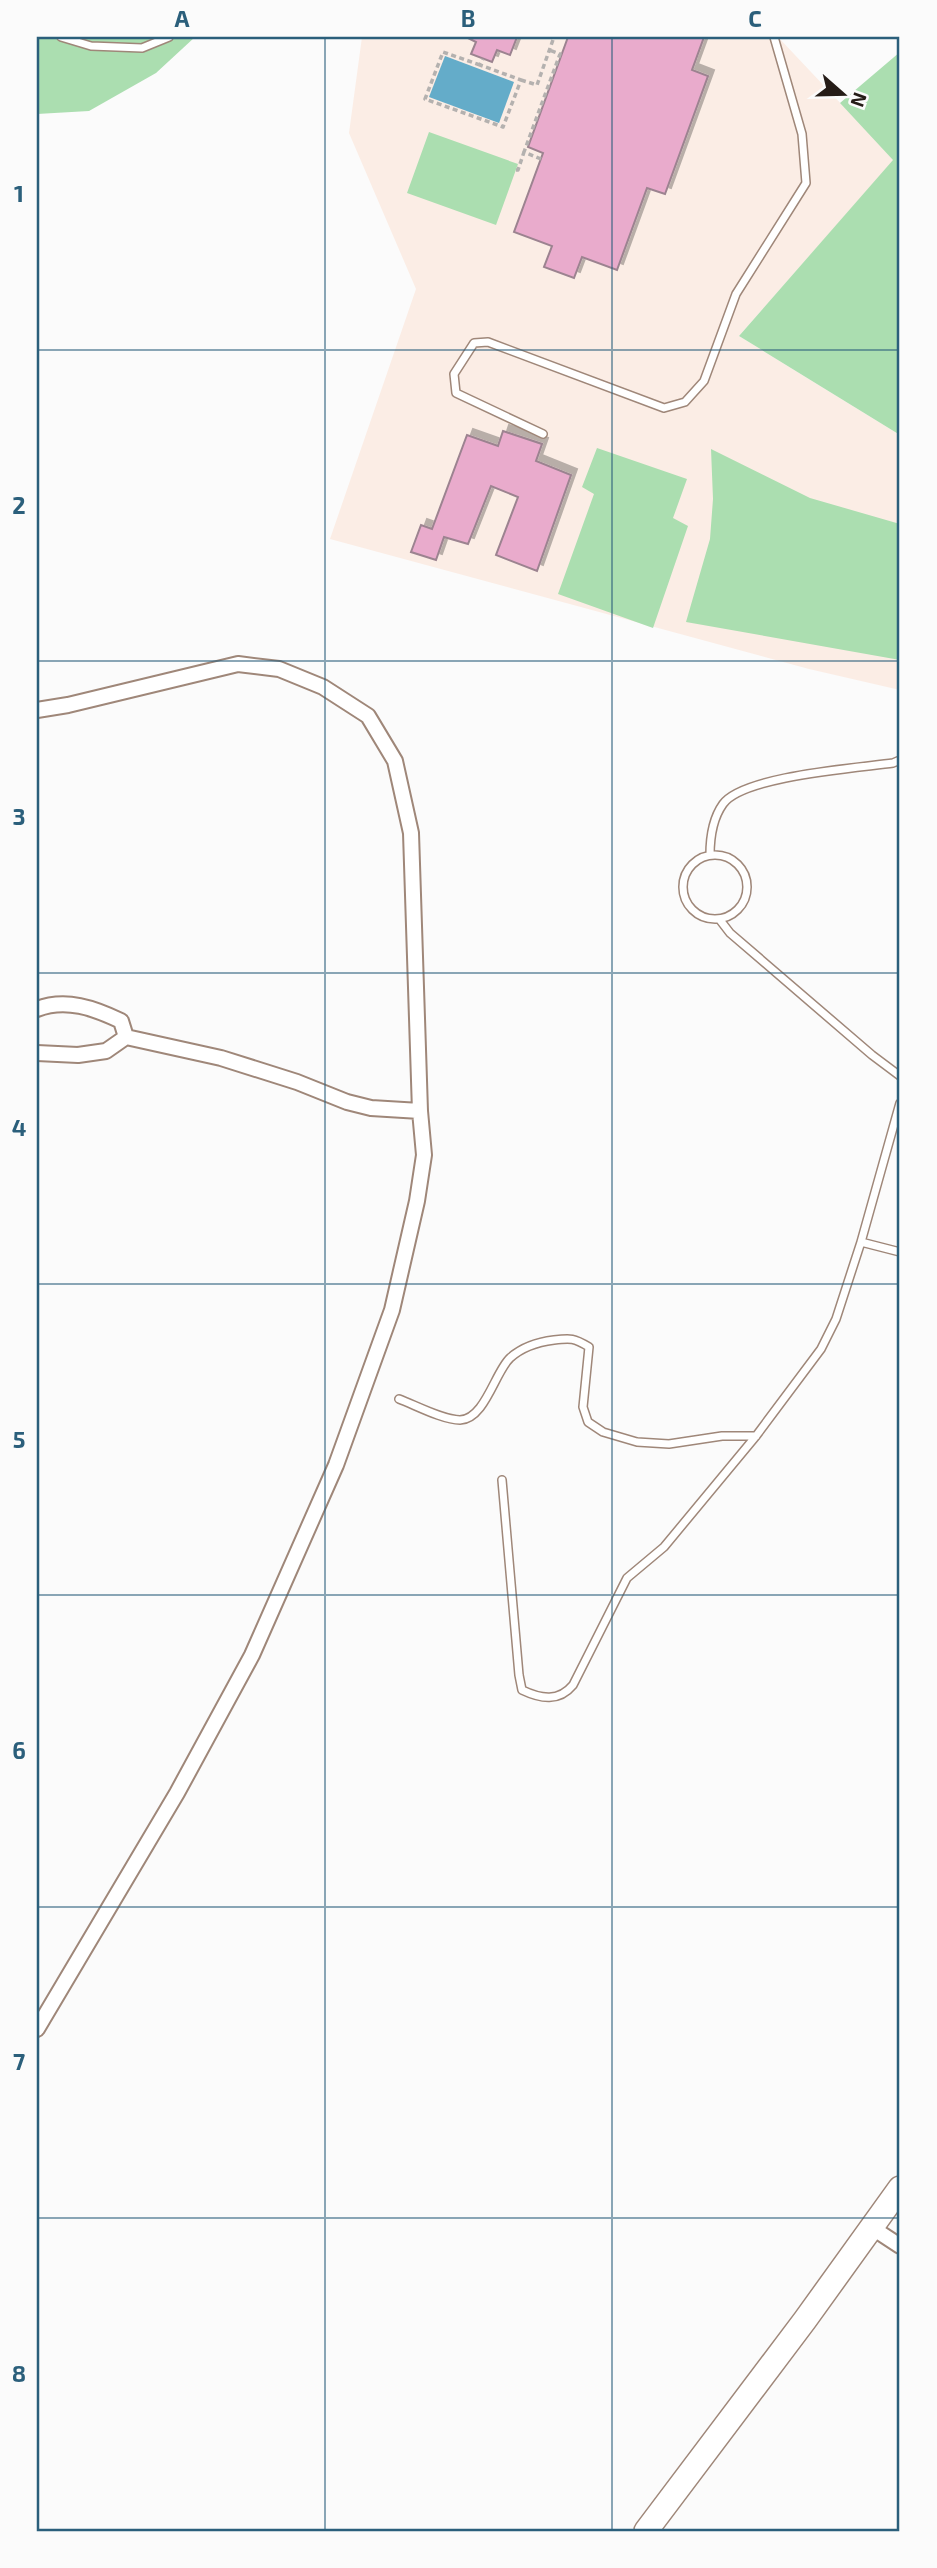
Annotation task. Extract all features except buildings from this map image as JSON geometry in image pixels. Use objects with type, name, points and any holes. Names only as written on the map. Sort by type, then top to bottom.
[{"type":"main road","points":[[646,2531],[805,2320],[900,2188]]},
{"type":"street","points":[[37,710],[238,664],[279,668],[323,687],[368,716],[395,761],[411,833],[419,1111],[424,1155],[417,1201],[392,1310],[336,1465],[252,1655],[177,1793],[37,2029]]},
{"type":"street","points":[[37,1009],[48,1005],[73,1004],[97,1010],[121,1021],[126,1037]]},
{"type":"street","points":[[37,1053],[78,1055],[106,1051],[126,1037],[221,1058],[298,1082],[359,1105],[419,1111]]},
{"type":"street","points":[[871,2227],[900,2246]]},
{"type":"lane","points":[[61,37],[91,46],[142,48],[169,37]]},
{"type":"lane","points":[[543,434],[456,393],[454,374],[474,342],[488,342],[664,408],[685,402],[704,381],[736,294],[806,183],[802,134],[774,37]]},
{"type":"lane","points":[[710,855],[710,836],[723,803],[737,791],[769,781],[900,760]]},
{"type":"lane","points":[[710,855],[728,857],[736,862],[742,869],[748,887],[743,905],[737,912],[720,920],[711,920],[694,912],[688,905],[682,888],[693,863],[710,855]]},
{"type":"lane","points":[[720,920],[730,933],[900,1076]]},
{"type":"lane","points":[[502,1480],[522,1690],[535,1696],[552,1698],[566,1693],[573,1685],[627,1578],[664,1547],[756,1436],[821,1349],[836,1320],[900,1103]]},
{"type":"lane","points":[[861,1242],[900,1252]]},
{"type":"lane","points":[[399,1399],[448,1417],[461,1420],[470,1417],[483,1403],[509,1359],[538,1342],[574,1338],[589,1346],[583,1407],[588,1422],[603,1432],[637,1442],[668,1444],[722,1436],[756,1436]]},
{"type":"path","points":[[521,79],[503,127],[425,99],[443,52],[521,79],[537,85],[554,37]]},
{"type":"path","points":[[516,170],[560,54],[549,50]]},
{"type":"path","points":[[480,65],[482,59]]},
{"type":"path","points":[[524,152],[541,159]]},
{"type":"shaded area","points":[[362,37],[778,37],[894,160],[739,336],[900,435],[900,690],[809,669],[330,539],[416,289],[349,133]]},
{"type":"green space","points":[[37,37],[195,37],[156,73],[89,111],[37,114]]},
{"type":"green space","points":[[900,52],[900,435],[739,336],[893,160],[840,103]]},
{"type":"green space","points":[[429,132],[518,164],[496,225],[407,193]]},
{"type":"green space","points":[[597,448],[687,479],[673,518],[688,526],[653,628],[558,594],[594,494],[582,487]]},
{"type":"green space","points":[[711,449],[810,498],[900,524],[900,660],[686,622],[710,539],[713,499]]},
{"type":"water","points":[[445,56],[514,82],[499,123],[429,97]]}]
